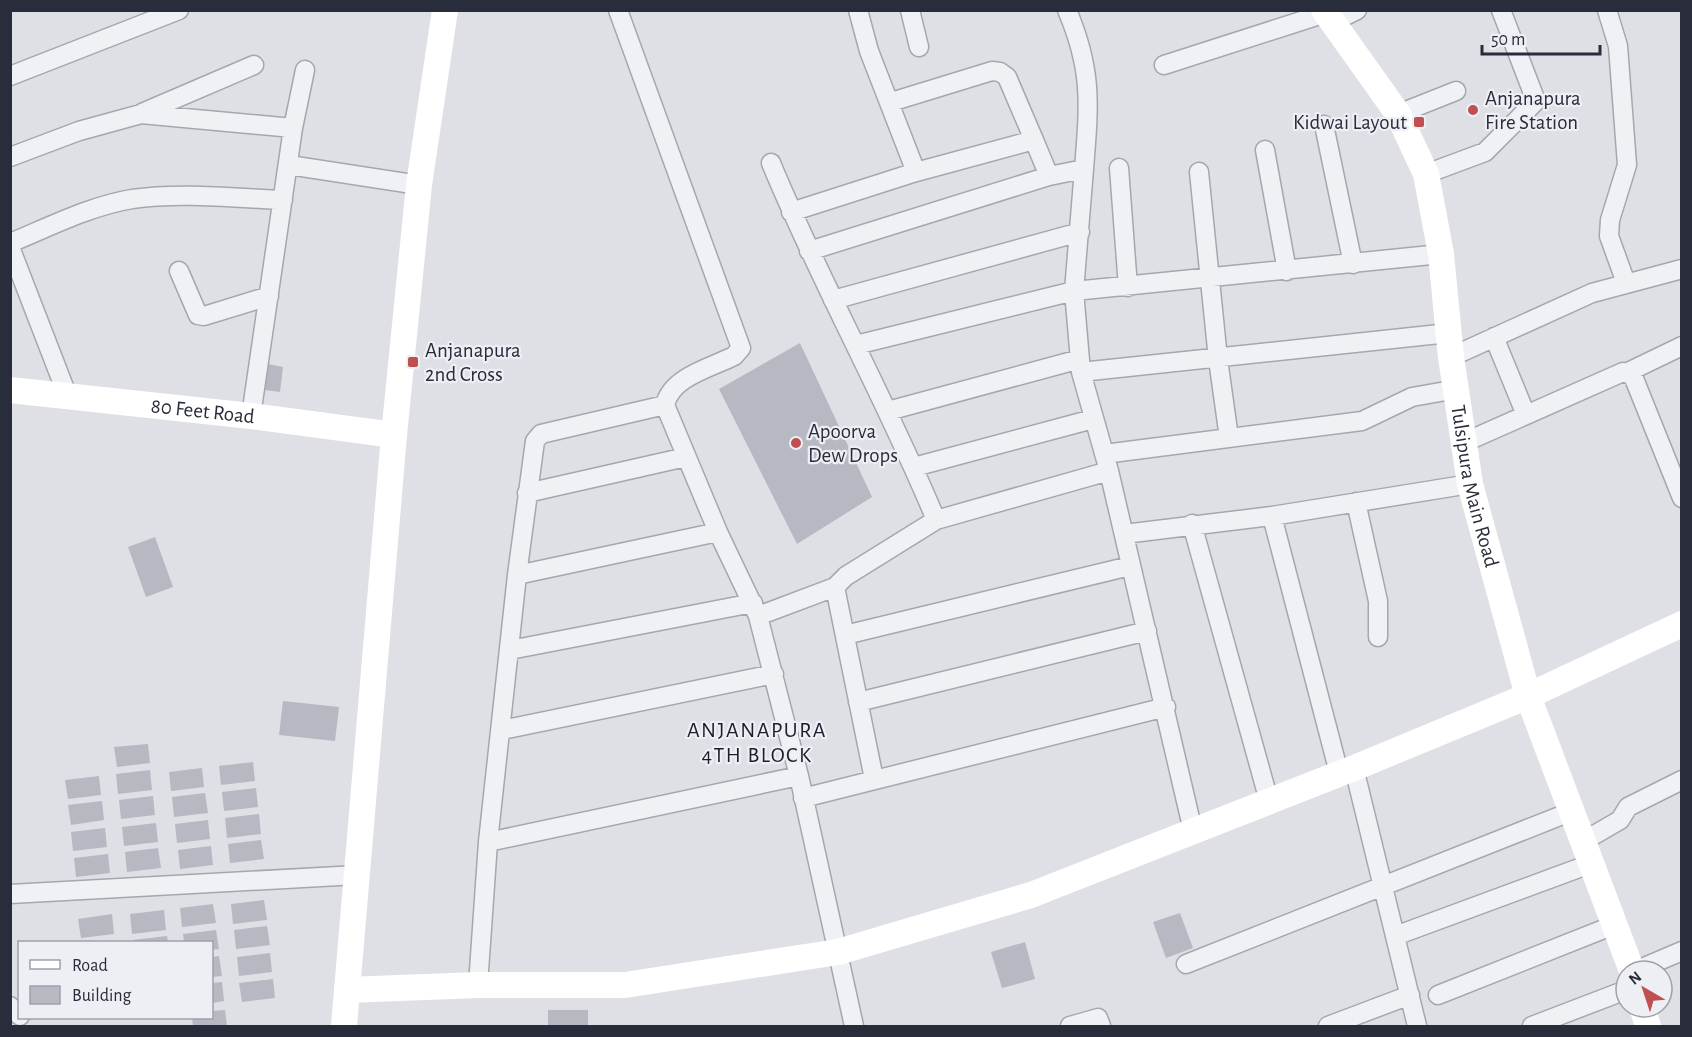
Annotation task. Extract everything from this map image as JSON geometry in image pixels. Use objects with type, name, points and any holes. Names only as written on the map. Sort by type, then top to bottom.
[{"type":"main road","points":[[344,1026],[394,435],[419,185],[445,10]]},
{"type":"main road","name":"Tulsipura Main Road","points":[[1328,15],[1398,114],[1426,174],[1441,254],[1450,345],[1470,484],[1528,696],[1570,812],[1628,959]]},
{"type":"main road","name":"80 Feet Road","points":[[10,390],[251,416],[394,435]]},
{"type":"main road","points":[[347,990],[478,985],[625,985],[838,952],[1031,895],[1528,696],[1682,624]]},
{"type":"street","points":[[10,76],[179,10]]},
{"type":"street","points":[[618,10],[741,348],[734,356],[675,385],[668,394],[665,405],[718,532],[755,609],[774,674],[799,776],[854,1026]]},
{"type":"street","points":[[858,10],[869,51],[891,102],[916,172]]},
{"type":"street","points":[[910,10],[919,47]]},
{"type":"street","points":[[1067,10],[1080,42],[1090,93],[1074,291],[1081,366],[1166,707],[1193,831]]},
{"type":"street","points":[[1164,65],[1328,15],[1357,10]]},
{"type":"street","points":[[1426,174],[1485,152],[1536,101],[1501,10]]},
{"type":"street","points":[[1607,10],[1618,46],[1627,165],[1610,220],[1609,236],[1626,283]]},
{"type":"street","points":[[10,158],[80,131],[141,114],[254,65]]},
{"type":"street","points":[[251,416],[293,128],[305,70]]},
{"type":"street","points":[[891,102],[993,71],[1000,72],[1007,77],[1049,177]]},
{"type":"street","points":[[1398,114],[1456,91]]},
{"type":"street","points":[[141,114],[293,128]]},
{"type":"street","points":[[1324,125],[1353,264]]},
{"type":"street","points":[[791,212],[916,172],[1034,140]]},
{"type":"street","points":[[1265,150],[1287,271]]},
{"type":"street","points":[[771,163],[809,251],[888,411],[936,520]]},
{"type":"street","points":[[289,165],[419,185]]},
{"type":"street","points":[[1119,168],[1128,286]]},
{"type":"street","points":[[809,251],[1049,177],[1084,169]]},
{"type":"street","points":[[1199,172],[1228,438]]},
{"type":"street","points":[[68,397],[10,245],[105,205],[133,199],[188,196],[283,200]]},
{"type":"street","points":[[833,300],[1080,232]]},
{"type":"street","points":[[856,345],[1074,291],[1441,254]]},
{"type":"street","points":[[888,411],[1081,366],[1450,345],[1494,338],[1592,293],[1682,269]]},
{"type":"street","points":[[179,271],[198,315],[204,316],[269,296]]},
{"type":"street","points":[[1494,338],[1526,415]]},
{"type":"street","points":[[1463,443],[1623,372],[1628,372],[1682,346]]},
{"type":"street","points":[[1628,372],[1633,376],[1682,498]]},
{"type":"street","points":[[510,650],[755,609],[835,587],[846,576],[936,520],[1107,463],[1228,438],[1362,421],[1413,397],[1457,389]]},
{"type":"street","points":[[478,985],[488,842],[502,730],[517,575],[535,441],[541,434],[665,405]]},
{"type":"street","points":[[914,467],[1093,419]]},
{"type":"street","points":[[527,493],[686,457]]},
{"type":"street","points":[[1124,534],[1191,524],[1272,516],[1470,484]]},
{"type":"street","points":[[1356,502],[1378,601],[1378,637]]},
{"type":"street","points":[[1272,516],[1383,888],[1417,1026]]},
{"type":"street","points":[[1191,524],[1269,801]]},
{"type":"street","points":[[517,575],[718,532]]},
{"type":"street","points":[[845,635],[1130,566]]},
{"type":"street","points":[[835,587],[874,779]]},
{"type":"street","points":[[858,702],[1147,631]]},
{"type":"street","points":[[502,730],[774,674]]},
{"type":"street","points":[[803,798],[1166,707]]},
{"type":"street","points":[[488,842],[799,776]]},
{"type":"street","points":[[1395,936],[1586,853],[1620,820],[1628,807],[1682,780]]},
{"type":"street","points":[[1186,964],[1383,888],[1570,812]]},
{"type":"street","points":[[10,894],[357,875]]},
{"type":"street","points":[[1438,995],[1614,925]]},
{"type":"street","points":[[1662,959],[1682,951]]},
{"type":"street","points":[[1328,1026],[1410,995]]},
{"type":"street","points":[[1532,1026],[1614,995]]},
{"type":"street","points":[[1070,1026],[1098,1018],[1101,1026]]},
{"type":"building","name":"Apoorva Dew Drops","points":[[800,343],[872,497],[797,544],[719,389]]},
{"type":"building","points":[[268,364],[283,367],[280,392],[265,390]]},
{"type":"building","points":[[155,537],[173,587],[146,597],[128,547]]},
{"type":"building","points":[[283,701],[339,707],[335,741],[279,735]]},
{"type":"building","points":[[148,744],[150,763],[117,767],[114,747]]},
{"type":"building","points":[[253,762],[255,781],[221,785],[219,766]]},
{"type":"building","points":[[202,768],[204,787],[171,791],[169,772]]},
{"type":"building","points":[[150,770],[152,790],[118,794],[116,774]]},
{"type":"building","points":[[99,776],[101,795],[68,799],[65,780]]},
{"type":"building","points":[[256,788],[258,807],[224,811],[222,792]]},
{"type":"building","points":[[205,793],[208,813],[174,817],[172,797]]},
{"type":"building","points":[[153,796],[155,815],[121,819],[119,800]]},
{"type":"building","points":[[102,801],[104,820],[71,825],[68,805]]},
{"type":"building","points":[[259,814],[261,834],[227,838],[225,818]]},
{"type":"building","points":[[208,820],[210,839],[177,843],[175,824]]},
{"type":"building","points":[[156,823],[158,842],[124,846],[122,827]]},
{"type":"building","points":[[105,828],[107,847],[73,851],[71,832]]},
{"type":"building","points":[[261,840],[264,859],[230,863],[228,844]]},
{"type":"building","points":[[211,846],[213,865],[180,869],[178,850]]},
{"type":"building","points":[[158,848],[161,868],[127,872],[125,852]]},
{"type":"building","points":[[108,854],[110,873],[76,877],[74,858]]},
{"type":"building","points":[[264,900],[267,920],[233,924],[231,904]]},
{"type":"building","points":[[213,904],[216,923],[182,927],[180,908]]},
{"type":"building","points":[[164,910],[166,930],[132,934],[130,914]]},
{"type":"building","points":[[1180,913],[1193,948],[1166,958],[1153,922]]},
{"type":"building","points":[[112,914],[114,934],[81,938],[78,919]]},
{"type":"building","points":[[267,926],[270,945],[236,949],[234,930]]},
{"type":"building","points":[[216,930],[219,949],[213,950],[213,941],[184,941],[183,934]]},
{"type":"building","points":[[167,936],[168,941],[134,941]]},
{"type":"building","points":[[1025,942],[1035,979],[1002,988],[991,952]]},
{"type":"building","points":[[270,953],[272,972],[239,976],[237,957]]},
{"type":"building","points":[[219,956],[222,976],[213,977],[213,957]]},
{"type":"building","points":[[273,979],[275,998],[242,1002],[239,983]]},
{"type":"building","points":[[222,982],[224,1001],[213,1003],[213,983]]},
{"type":"building","points":[[225,1010],[227,1026],[193,1026],[192,1019],[213,1019],[213,1011]]},
{"type":"building","points":[[548,1010],[588,1010],[588,1026],[548,1026]]},
{"type":"place","name":"Anjanapura Fire Station","points":[[1473,110]]},
{"type":"place","name":"Kidwai Layout","points":[[1419,122]]},
{"type":"place","name":"Anjanapura 2nd Cross","points":[[413,362]]},
{"type":"place","name":"Apoorva Dew Drops","points":[[796,443]]},
{"type":"district","name":"ANJANAPURA 4TH BLOCK","points":[[757,742]]}]
